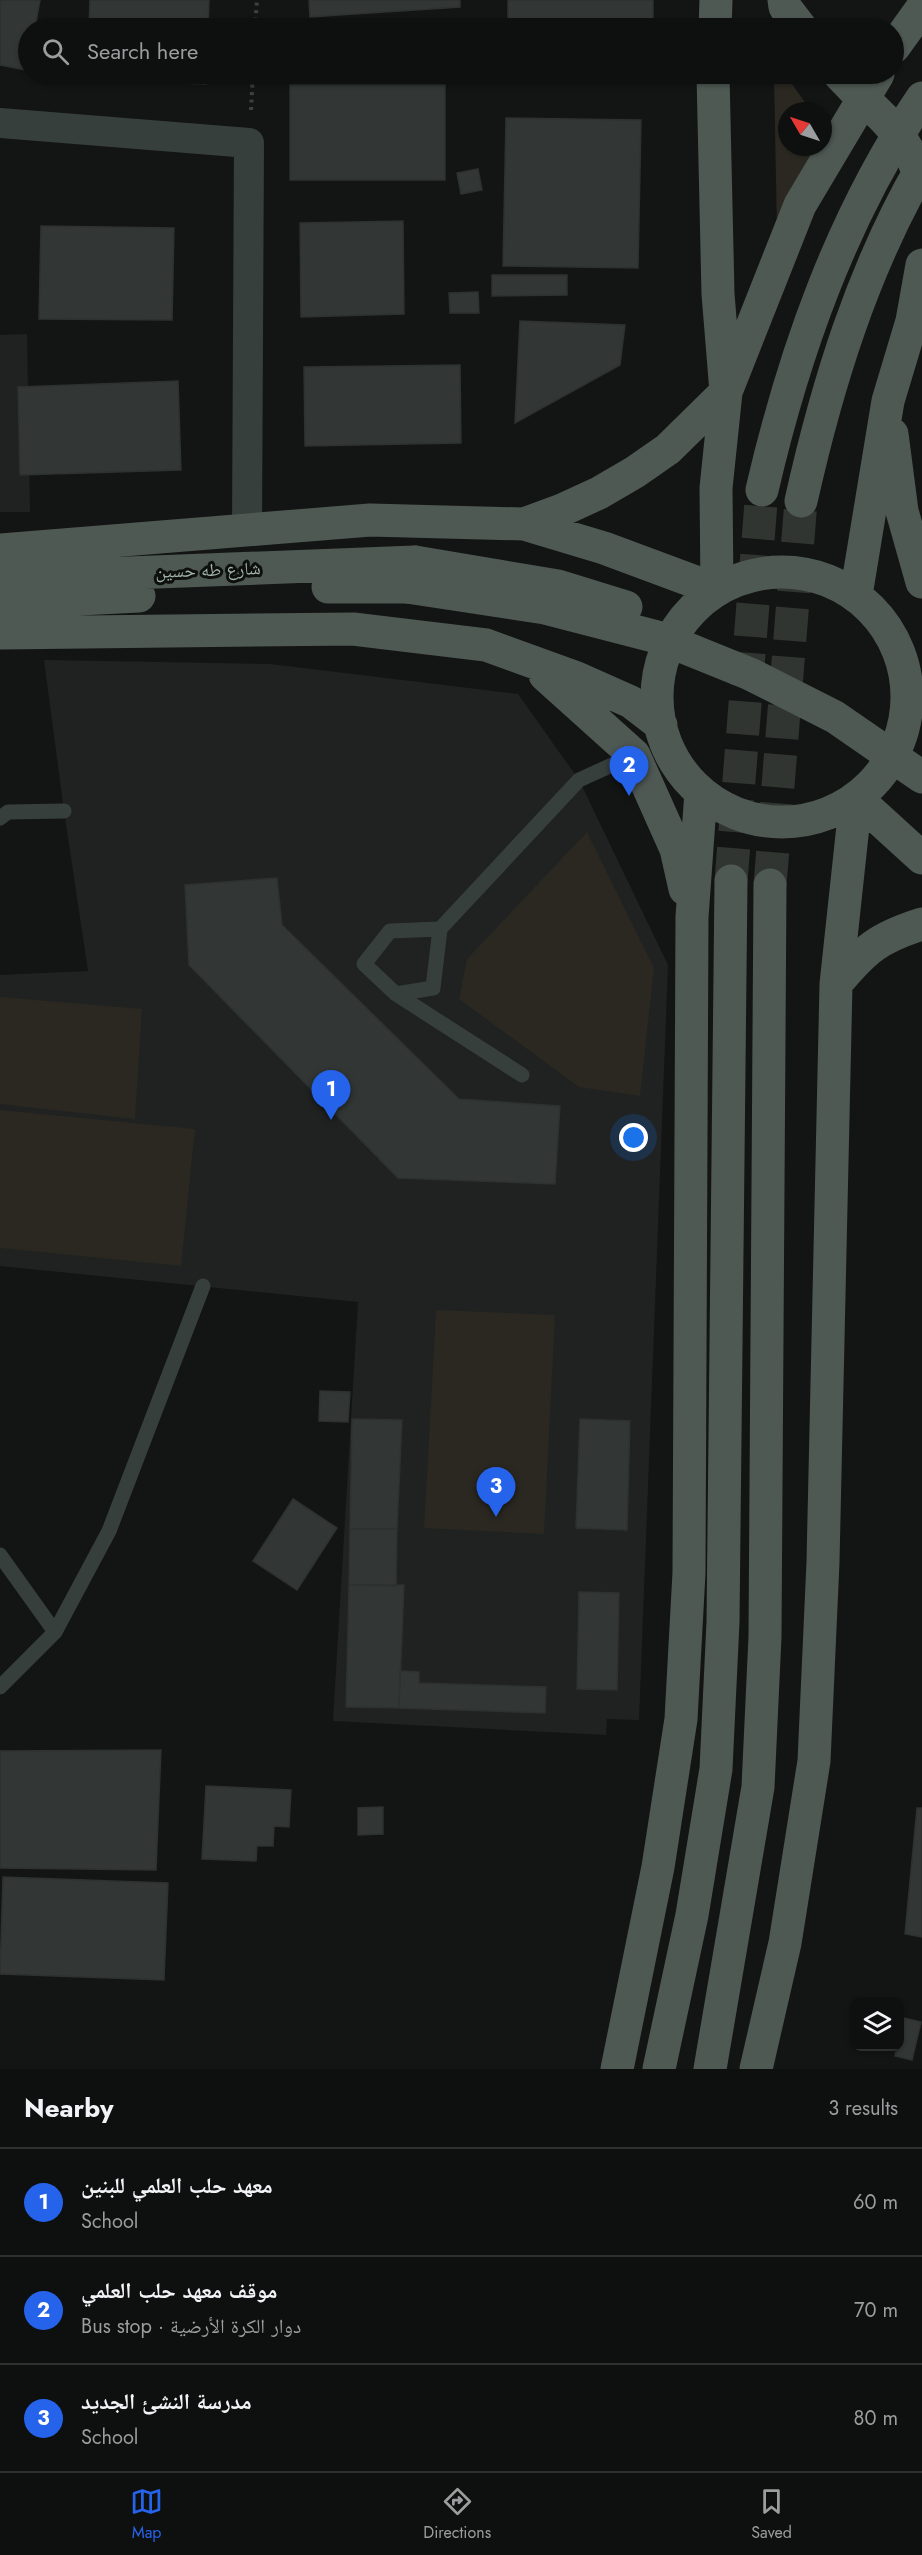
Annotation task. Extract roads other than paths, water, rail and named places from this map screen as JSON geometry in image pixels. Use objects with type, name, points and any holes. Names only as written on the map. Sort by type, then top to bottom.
[{"type":"main road","points":[[715,18],[716,0]]},
{"type":"main road","points":[[784,0],[785,7],[793,18]]},
{"type":"main road","points":[[904,33],[922,8]]},
{"type":"main road","points":[[713,84],[718,294],[726,392],[716,489],[717,590]]},
{"type":"main road","points":[[524,524],[572,506],[634,472],[668,449],[726,392],[800,205],[870,86]]},
{"type":"main road","points":[[870,86],[886,119],[905,144],[919,171],[922,185]]},
{"type":"main road","points":[[762,490],[777,424],[820,296],[849,229],[882,164],[922,98]]},
{"type":"main road","points":[[801,501],[816,433],[858,303],[884,242],[922,167]]},
{"type":"main road","points":[[856,595],[888,401],[917,312],[922,265]]},
{"type":"main road","points":[[888,401],[902,511],[922,582]]},
{"type":"main road","points":[[0,550],[370,520],[524,524],[604,548],[717,590]]},
{"type":"main road","points":[[787,572],[824,578],[856,595],[880,618],[897,646],[914,716],[890,760],[875,781],[856,798],[822,814],[805,820],[777,822],[750,818],[724,807],[701,792],[682,773],[669,750],[661,725],[657,694],[662,663],[674,634],[693,609],[717,590],[751,575],[787,572]]},
{"type":"main road","points":[[411,574],[558,586],[673,622],[763,658],[922,749]]},
{"type":"main road","points":[[411,574],[661,638],[750,674],[835,717],[922,777]]},
{"type":"main road","name":"شارع طه حسين","points":[[0,578],[411,574]]},
{"type":"main road","name":"شارع طه حسين","points":[[0,603],[298,587],[411,574]]},
{"type":"main road","points":[[0,633],[353,629],[486,645],[577,678],[631,702],[661,725]]},
{"type":"main road","points":[[522,657],[574,699],[634,755],[676,849],[692,917]]},
{"type":"main road","points":[[617,2069],[658,1867],[681,1719],[689,1573],[692,917],[701,792]]},
{"type":"main road","points":[[856,798],[922,858]]},
{"type":"main road","points":[[756,2069],[785,1943],[814,1761],[823,1562],[836,984],[856,798]]},
{"type":"main road","points":[[659,2069],[692,1915],[716,1769],[723,1622],[731,881]]},
{"type":"main road","points":[[710,2069],[758,1787],[765,1637],[770,885]]},
{"type":"main road","points":[[836,984],[860,955],[891,934],[922,924]]},
{"type":"street","points":[[0,123],[249,143],[247,529]]},
{"type":"lane","points":[[396,994],[433,988],[440,929],[579,780],[634,755]]},
{"type":"lane","points":[[0,818],[8,812],[64,811]]},
{"type":"lane","points":[[440,929],[390,931],[364,964],[396,994],[522,1075]]},
{"type":"lane","points":[[0,1687],[55,1632],[109,1531],[203,1287]]},
{"type":"lane","points":[[0,1555],[55,1632]]},
{"type":"tunnel","points":[[731,881],[762,490]]},
{"type":"tunnel","points":[[770,885],[801,501]]},
{"type":"place","name":"موقف معهد حلب العلمي","points":[[629,796]]},
{"type":"place","name":"معهد حلب العلمي للبنين","points":[[331,1120]]},
{"type":"place","name":"مدرسة النشئ الجديد","points":[[496,1517]]}]
